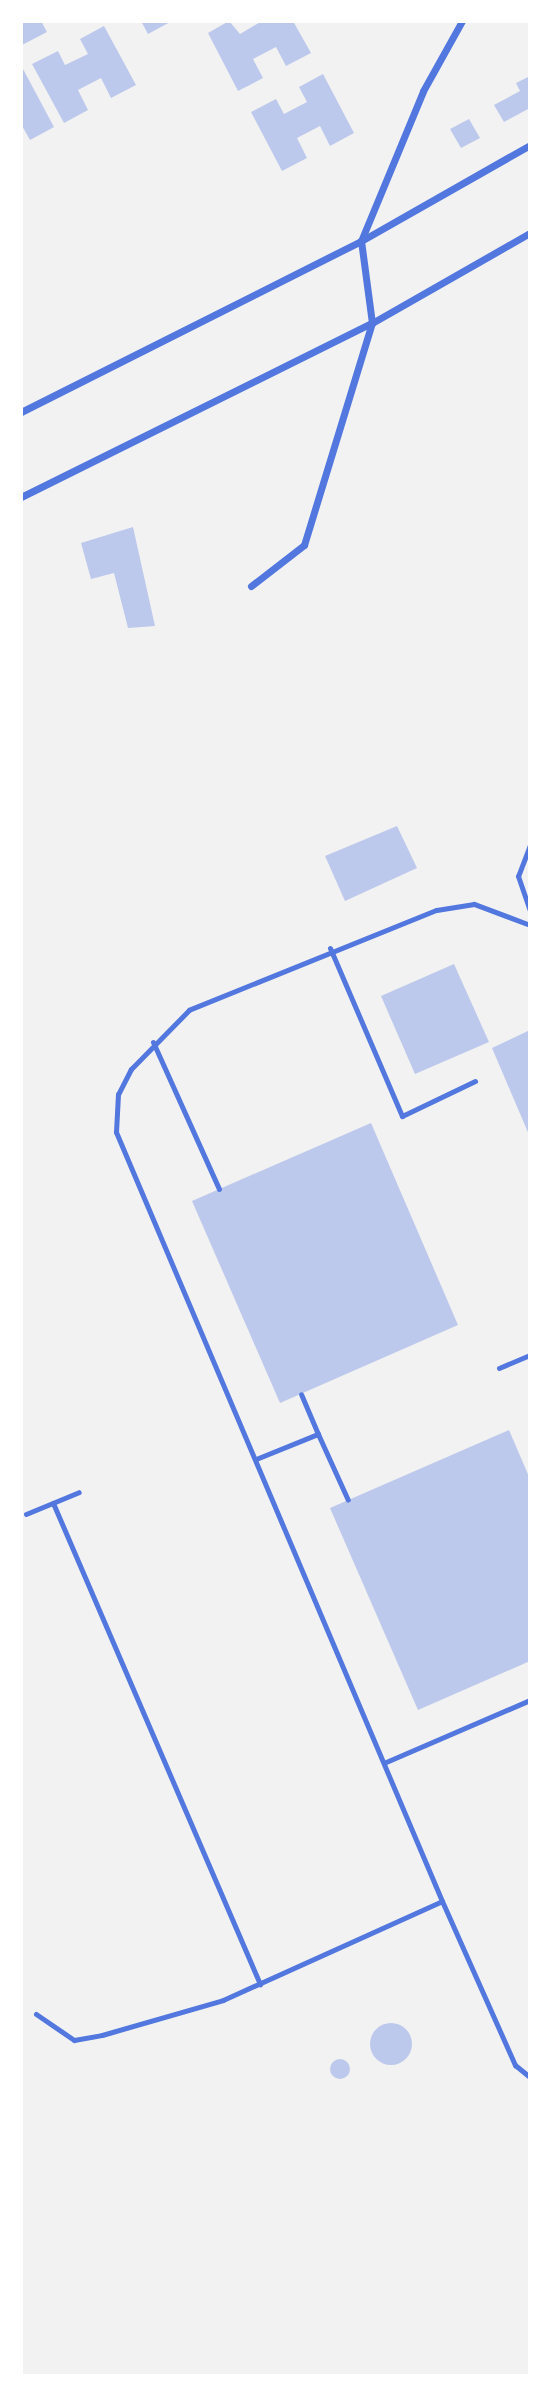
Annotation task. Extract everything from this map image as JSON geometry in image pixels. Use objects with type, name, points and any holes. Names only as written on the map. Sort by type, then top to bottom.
[{"type":"street","points":[[251,586],[304,545],[372,323],[361,241],[422,91],[462,21]]},
{"type":"street","points":[[21,412],[361,241],[530,145]]},
{"type":"street","points":[[21,497],[372,323],[530,233]]},
{"type":"lane","points":[[530,845],[518,876],[530,911]]},
{"type":"lane","points":[[530,925],[474,904],[436,910],[330,948],[188,1010],[153,1042],[118,1094],[116,1132],[386,1762],[442,1901],[515,2065],[530,2077]]},
{"type":"lane","points":[[330,948],[402,1116],[475,1081]]},
{"type":"lane","points":[[153,1042],[219,1189]]},
{"type":"lane","points":[[499,1368],[530,1355]]},
{"type":"lane","points":[[301,1394],[348,1500]]},
{"type":"lane","points":[[256,1459],[318,1434]]},
{"type":"lane","points":[[26,1514],[79,1492]]},
{"type":"lane","points":[[53,1503],[260,1984]]},
{"type":"lane","points":[[386,1762],[530,1700]]},
{"type":"lane","points":[[36,2014],[74,2040],[223,2000],[442,1901]]},
{"type":"building","points":[[21,21],[41,21],[47,32],[22,45]]},
{"type":"building","points":[[141,21],[172,21],[148,34]]},
{"type":"building","points":[[229,21],[240,34],[262,21],[293,21],[311,53],[286,66],[276,47],[253,59],[263,78],[238,91],[208,33]]},
{"type":"building","points":[[104,26],[136,85],[111,98],[101,78],[78,90],[88,110],[64,123],[32,64],[58,51],[65,65],[88,54],[80,39]]},
{"type":"building","points":[[23,69],[54,127],[30,140],[21,124]]},
{"type":"building","points":[[323,74],[354,133],[330,146],[320,126],[297,138],[307,158],[282,171],[251,112],[276,99],[284,114],[307,102],[299,87]]},
{"type":"building","points":[[530,76],[530,108],[504,122],[494,105],[520,91],[516,83]]},
{"type":"building","points":[[469,119],[480,138],[461,148],[450,129]]},
{"type":"building","points":[[133,527],[155,626],[128,628],[114,573],[91,579],[81,543]]},
{"type":"building","points":[[397,826],[417,868],[345,901],[325,856]]},
{"type":"building","points":[[454,964],[489,1042],[415,1074],[381,996]]},
{"type":"building","points":[[530,1030],[530,1137],[492,1048]]},
{"type":"building","points":[[371,1123],[458,1325],[280,1403],[192,1201]]},
{"type":"building","points":[[509,1430],[530,1479],[530,1661],[418,1710],[330,1508]]},
{"type":"building","points":[[391,2023],[406,2029],[412,2044],[406,2059],[391,2065],[376,2059],[370,2044],[376,2029]]},
{"type":"building","points":[[340,2059],[347,2062],[350,2069],[347,2076],[340,2079],[333,2076],[330,2069],[333,2062]]}]
